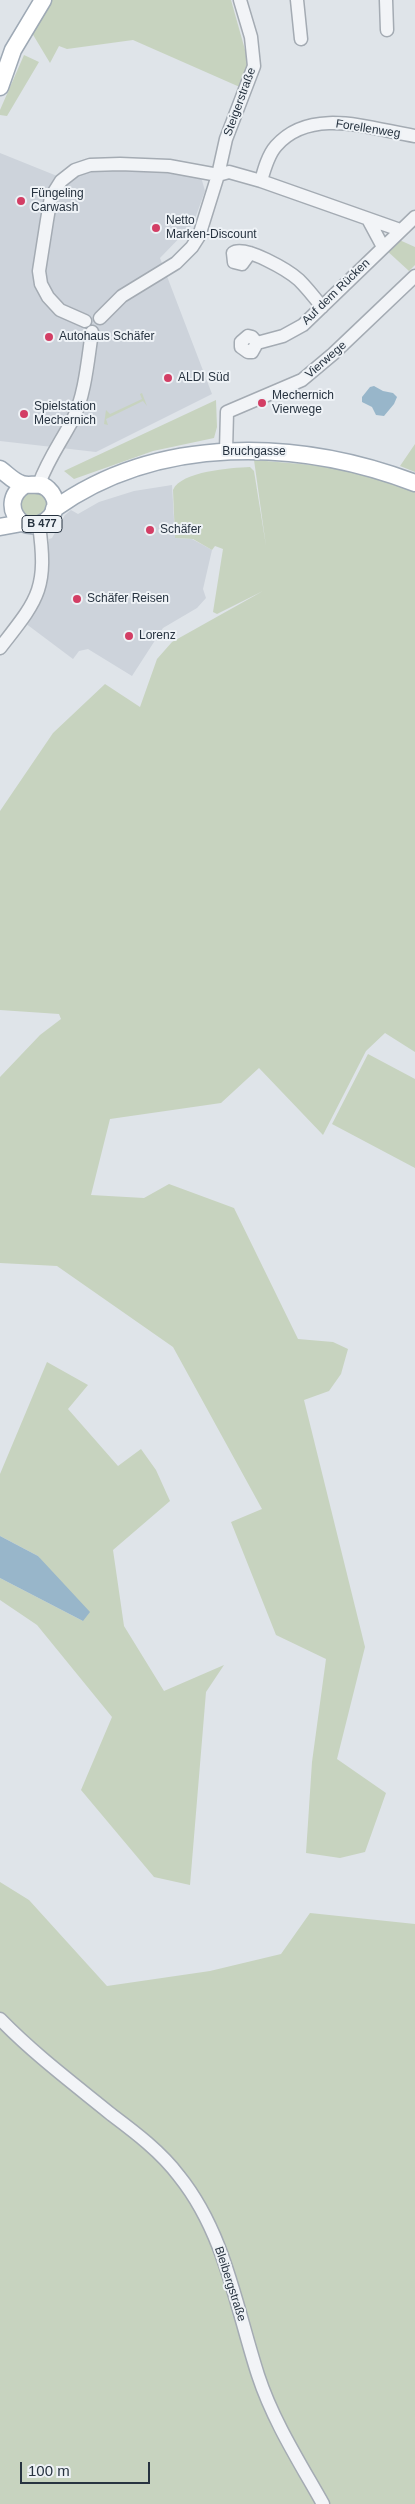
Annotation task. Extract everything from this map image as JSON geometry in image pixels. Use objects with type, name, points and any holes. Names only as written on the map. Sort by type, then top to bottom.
[{"type":"main road","points":[[0,88],[13,50],[43,0]]},
{"type":"main road","name":"Bruchgasse","points":[[38,487],[66,492],[94,486],[158,464],[226,451],[279,450],[314,454],[367,466],[415,483]]},
{"type":"main road","points":[[0,469],[15,481],[38,487]]},
{"type":"main road","points":[[0,474],[8,508]]},
{"type":"main road","name":"Bruchgasse","points":[[54,509],[94,486]]},
{"type":"main road","points":[[8,508],[16,493],[38,487]]},
{"type":"main road","name":"B 477","points":[[0,527],[22,523],[39,525],[49,519],[54,509],[53,497],[38,487]]},
{"type":"main road","name":"B 477","points":[[8,508],[22,523]]},
{"type":"street","name":"Steigerstraße","points":[[88,327],[100,329],[102,323],[100,318],[122,296],[164,272],[192,248],[205,222],[226,139],[254,66],[250,38],[240,0]]},
{"type":"street","points":[[297,0],[301,39]]},
{"type":"street","points":[[386,0],[387,30]]},
{"type":"street","name":"Forellenweg","points":[[260,181],[276,146],[293,132],[308,125],[335,122],[415,136]]},
{"type":"street","points":[[38,487],[46,464],[73,420],[79,405],[88,327],[60,310],[48,297],[41,284],[38,271],[51,197],[61,181],[75,170],[90,165],[120,164],[170,166],[218,175],[229,172],[260,181],[397,232],[415,217]]},
{"type":"street","points":[[369,221],[383,247]]},
{"type":"street","name":"Auf dem Rücken","points":[[257,343],[283,336],[303,325],[397,232]]},
{"type":"street","points":[[250,253],[298,280],[322,307]]},
{"type":"street","name":"Vierwege","points":[[226,451],[227,412],[302,380],[334,354],[415,276]]},
{"type":"street","points":[[0,648],[33,606],[38,593],[42,574],[39,525]]},
{"type":"street","name":"Bleibergstraße","points":[[0,2019],[33,2051],[145,2141],[179,2176],[205,2216],[225,2261],[259,2377],[286,2438],[322,2504]]},
{"type":"shaded area","points":[[0,153],[67,180],[93,170],[147,168],[201,177],[205,191],[193,224],[160,258],[212,394],[96,452],[0,441]]},
{"type":"shaded area","points":[[172,485],[175,538],[192,539],[212,550],[203,589],[206,598],[197,608],[163,628],[132,676],[88,649],[79,651],[73,659],[25,623],[44,594],[49,539],[52,538],[65,515],[71,510],[78,514],[99,502],[134,491]]},
{"type":"green space","points":[[51,0],[231,0],[249,64],[242,88],[133,40],[67,49],[59,46],[50,63],[32,33]]},
{"type":"green space","points":[[24,55],[39,62],[7,116],[0,115],[0,110]]},
{"type":"green space","points":[[395,238],[415,247],[415,265],[409,271],[385,249]]},
{"type":"green space","points":[[142,393],[147,406],[143,401],[106,419],[108,425],[104,424],[106,410],[110,414],[142,399],[140,394]]},
{"type":"green space","points":[[216,400],[217,427],[214,438],[153,451],[74,479],[64,471]]},
{"type":"green space","points":[[415,444],[415,472],[400,466]]},
{"type":"green space","points":[[254,460],[336,467],[415,488],[415,1052],[385,1033],[366,1051],[323,1135],[259,1068],[221,1103],[110,1119],[91,1195],[144,1198],[169,1184],[234,1208],[298,1339],[333,1342],[348,1349],[341,1374],[329,1391],[304,1400],[365,1647],[337,1759],[386,1793],[365,1852],[340,1858],[306,1853],[312,1762],[326,1659],[276,1635],[231,1522],[262,1509],[173,1347],[57,1266],[0,1263],[0,1077],[40,1035],[61,1019],[59,1014],[0,1010],[0,811],[53,733],[105,684],[140,707],[157,659],[172,642],[263,591],[217,614],[213,612],[223,549],[215,546],[212,550],[193,539],[175,538],[173,490],[178,484],[186,479],[207,472],[250,467],[254,471],[266,546]]},
{"type":"green space","points":[[28,489],[47,494],[48,514],[30,521],[19,511],[21,494]]},
{"type":"green space","points":[[368,1054],[415,1079],[415,1168],[332,1124]]},
{"type":"green space","points":[[47,1362],[88,1385],[68,1409],[118,1466],[141,1449],[156,1470],[170,1501],[113,1550],[124,1626],[164,1691],[224,1665],[206,1692],[190,1885],[154,1877],[81,1790],[112,1717],[37,1625],[0,1600],[0,1578],[83,1621],[38,1556],[0,1536],[0,1474]]},
{"type":"green space","points":[[0,1882],[29,1900],[107,1986],[210,1971],[281,1954],[310,1913],[415,1924],[415,2504],[0,2504]]},
{"type":"water","points":[[374,386],[383,391],[393,393],[397,397],[384,416],[376,415],[372,407],[362,402],[362,397],[370,387]]},
{"type":"water","points":[[0,1536],[38,1556],[90,1612],[83,1621],[0,1578]]},
{"type":"place","name":"Füngeling Carwash","points":[[21,201]]},
{"type":"place","name":"Netto Marken-Discount","points":[[156,228]]},
{"type":"place","name":"Autohaus Schäfer","points":[[49,337]]},
{"type":"place","name":"ALDI Süd","points":[[168,378]]},
{"type":"place","name":"Mechernich Vierwege","points":[[262,403]]},
{"type":"place","name":"Spielstation Mechernich","points":[[24,414]]},
{"type":"place","name":"Schäfer","points":[[150,530]]},
{"type":"place","name":"Schäfer Reisen","points":[[77,599]]},
{"type":"place","name":"Lorenz","points":[[129,636]]}]
